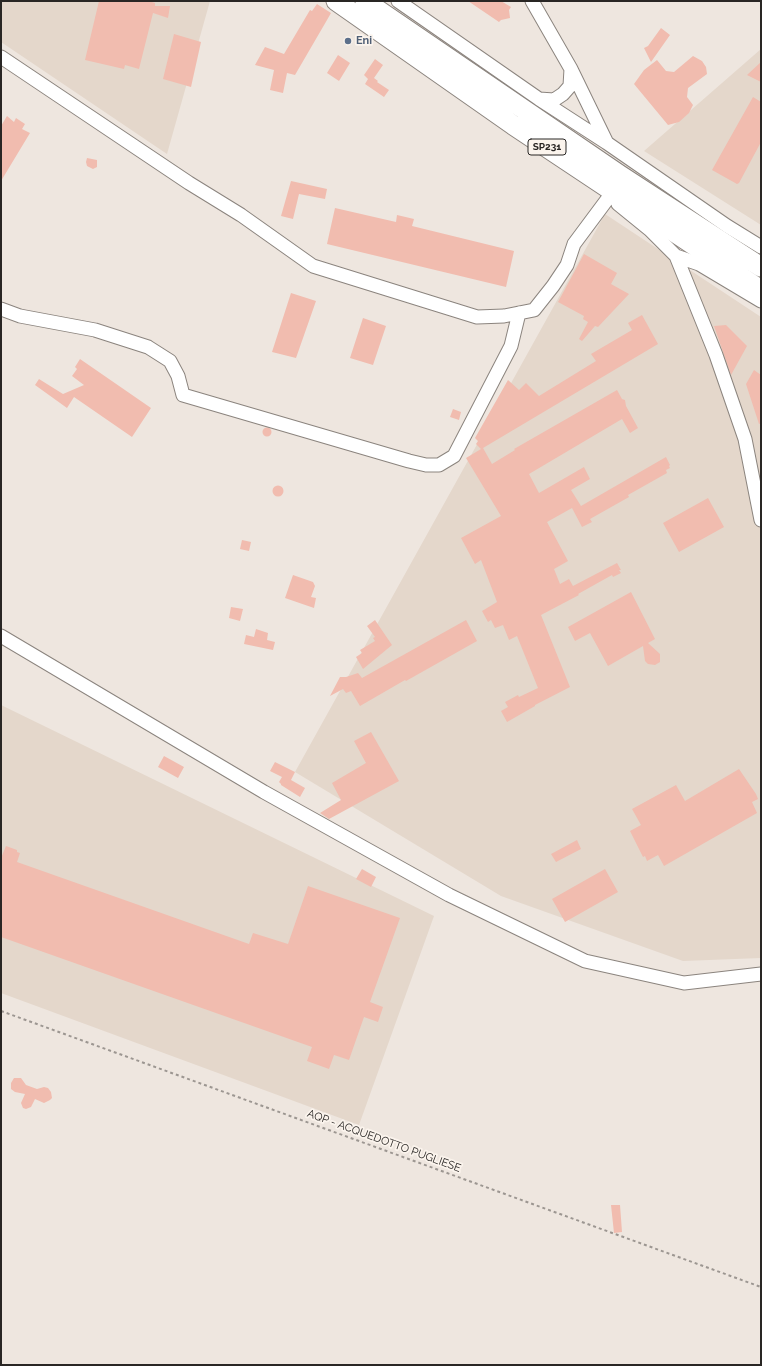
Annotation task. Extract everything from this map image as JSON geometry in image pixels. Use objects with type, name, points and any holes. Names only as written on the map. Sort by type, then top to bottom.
[{"type":"highway","name":"SP231","points":[[336,1],[546,146],[761,290]]},
{"type":"highway","name":"SP231","points":[[365,1],[620,175],[761,267]]},
{"type":"street","points":[[398,1],[539,99],[606,142],[726,226],[761,247]]},
{"type":"street","points":[[532,1],[571,69],[606,142]]},
{"type":"street","points":[[1,57],[190,183],[242,215],[313,266],[477,317],[504,316],[534,310],[553,286],[567,264],[574,244],[609,197]]},
{"type":"street","points":[[539,99],[554,100],[562,94],[570,86],[571,69]]},
{"type":"street","points":[[546,146],[650,230],[676,256],[716,355],[745,439],[761,520]]},
{"type":"street","points":[[676,256],[699,264],[761,301]]},
{"type":"street","points":[[1,309],[20,316],[95,330],[148,347],[170,361],[178,376],[183,395],[426,465],[439,465],[454,456],[511,346],[519,313]]},
{"type":"street","points":[[1,636],[277,800],[449,895],[584,961],[684,983],[761,974]]},
{"type":"path","name":"AQP - ACQUEDOTTO PUGLIESE","points":[[1,1011],[761,1287]]},
{"type":"shaded area","points":[[1,1],[210,1],[167,154],[1,42]]},
{"type":"shaded area","points":[[761,49],[761,225],[644,151]]},
{"type":"shaded area","points":[[605,214],[761,317],[761,958],[683,961],[501,896],[295,772]]},
{"type":"shaded area","points":[[1,705],[434,916],[359,1125],[1,993]]},
{"type":"building","points":[[99,1],[149,1],[155,3],[155,6],[170,6],[168,18],[153,13],[139,69],[125,65],[124,69],[85,60]]},
{"type":"building","points":[[468,1],[501,1],[511,7],[509,10],[510,18],[499,22]]},
{"type":"building","points":[[317,4],[331,13],[295,75],[287,73],[283,93],[270,90],[274,70],[255,65],[265,47],[284,54],[310,10],[312,11]]},
{"type":"building","points":[[661,28],[670,35],[651,62],[644,48],[648,46]]},
{"type":"building","points":[[174,34],[201,42],[191,87],[163,79]]},
{"type":"building","points":[[338,55],[350,63],[339,81],[327,73]]},
{"type":"building","points":[[693,56],[702,61],[706,67],[707,74],[688,88],[687,97],[693,105],[689,113],[679,122],[668,125],[634,84],[644,70],[657,60],[666,71],[674,72]]},
{"type":"building","points":[[375,59],[383,65],[374,78],[378,81],[377,82],[389,90],[384,97],[365,84],[368,79],[364,75]]},
{"type":"building","points":[[761,62],[761,82],[747,75]]},
{"type":"building","points":[[753,97],[761,102],[761,142],[739,183],[737,184],[712,170]]},
{"type":"building","points":[[7,116],[14,122],[16,118],[25,124],[22,129],[30,133],[1,181],[1,126]]},
{"type":"building","points":[[87,158],[97,160],[97,167],[93,169],[87,166]]},
{"type":"building","points":[[291,181],[327,189],[325,199],[299,194],[293,219],[281,216]]},
{"type":"building","points":[[335,208],[396,222],[397,215],[414,219],[412,226],[514,251],[506,287],[327,244]]},
{"type":"building","points":[[584,254],[617,273],[611,284],[629,294],[598,327],[595,326],[582,341],[579,339],[588,322],[583,319],[584,316],[558,302]]},
{"type":"building","points":[[291,293],[316,301],[296,358],[272,352]]},
{"type":"building","points":[[642,315],[658,344],[483,448],[492,464],[515,450],[514,449],[617,390],[622,399],[625,400],[626,406],[638,428],[630,433],[622,419],[529,474],[539,493],[584,467],[590,479],[571,490],[581,506],[666,457],[670,465],[670,468],[666,470],[667,473],[590,519],[592,522],[582,527],[572,508],[547,522],[568,561],[554,569],[560,584],[569,579],[573,586],[617,563],[621,573],[613,577],[612,575],[578,594],[579,595],[541,615],[570,687],[535,705],[507,722],[501,711],[508,707],[505,702],[518,695],[519,697],[538,688],[517,636],[509,640],[503,625],[495,628],[491,620],[488,622],[482,611],[497,602],[481,560],[475,564],[461,538],[501,516],[466,458],[481,449],[476,444],[478,441],[475,438],[508,380],[519,390],[526,383],[539,396],[596,361],[591,354],[632,330],[628,323]]},
{"type":"building","points":[[363,318],[386,326],[373,365],[350,358]]},
{"type":"building","points":[[726,325],[747,346],[731,375],[714,326]]},
{"type":"building","points":[[80,359],[151,408],[132,437],[74,397],[67,408],[35,385],[39,379],[63,394],[84,385],[72,376],[77,369],[75,367]]},
{"type":"building","points":[[754,370],[761,375],[761,423],[759,424],[746,384]]},
{"type":"building","points":[[453,409],[461,412],[459,420],[450,417]]},
{"type":"building","points":[[267,427],[272,432],[267,437],[262,432]]},
{"type":"building","points":[[276,486],[280,486],[282,487],[282,495],[276,496],[273,493],[273,489]]},
{"type":"building","points":[[708,498],[724,527],[679,552],[663,523]]},
{"type":"building","points":[[242,540],[251,542],[249,551],[240,549]]},
{"type":"building","points":[[293,575],[313,582],[315,586],[311,597],[316,598],[314,608],[285,598]]},
{"type":"building","points":[[631,592],[655,639],[648,643],[660,654],[660,662],[655,665],[648,664],[645,661],[643,646],[608,666],[590,633],[575,641],[568,627]]},
{"type":"building","points":[[231,607],[243,609],[240,621],[229,618]]},
{"type":"building","points":[[375,620],[392,645],[363,669],[356,657],[362,653],[360,650],[375,641],[373,638],[375,637],[367,626]]},
{"type":"building","points":[[466,620],[477,641],[406,681],[405,680],[360,706],[351,691],[346,693],[343,689],[330,696],[340,677],[346,677],[358,673],[362,678]]},
{"type":"building","points":[[256,629],[268,633],[267,640],[275,642],[273,650],[244,644],[246,635],[254,637]]},
{"type":"building","points":[[371,732],[399,781],[329,819],[320,813],[341,800],[332,783],[366,763],[354,741]]},
{"type":"building","points":[[164,756],[184,767],[178,778],[158,767]]},
{"type":"building","points":[[275,762],[295,772],[291,780],[305,788],[300,797],[281,785],[279,782],[282,777],[270,771]]},
{"type":"building","points":[[739,769],[756,794],[758,799],[752,802],[757,813],[664,866],[658,855],[647,861],[645,856],[643,857],[630,831],[641,825],[632,809],[676,785],[685,801]]},
{"type":"building","points":[[577,840],[581,849],[556,862],[551,854]]},
{"type":"building","points":[[6,846],[17,850],[17,852],[20,853],[17,862],[249,944],[253,933],[288,944],[308,886],[400,918],[370,1002],[383,1007],[378,1022],[364,1017],[349,1060],[334,1055],[329,1069],[307,1061],[312,1047],[1,937],[1,858]]},
{"type":"building","points":[[362,869],[376,877],[371,887],[356,879]]},
{"type":"building","points":[[605,869],[618,892],[565,922],[552,899]]},
{"type":"building","points":[[14,1078],[21,1078],[26,1085],[37,1089],[44,1087],[48,1088],[51,1092],[52,1098],[44,1103],[35,1099],[31,1107],[26,1109],[23,1108],[21,1103],[25,1094],[15,1092],[11,1089],[11,1083]]},
{"type":"building","points":[[611,1205],[620,1205],[622,1232],[614,1233]]},
{"type":"place","name":"Eni","points":[[348,41]]}]
